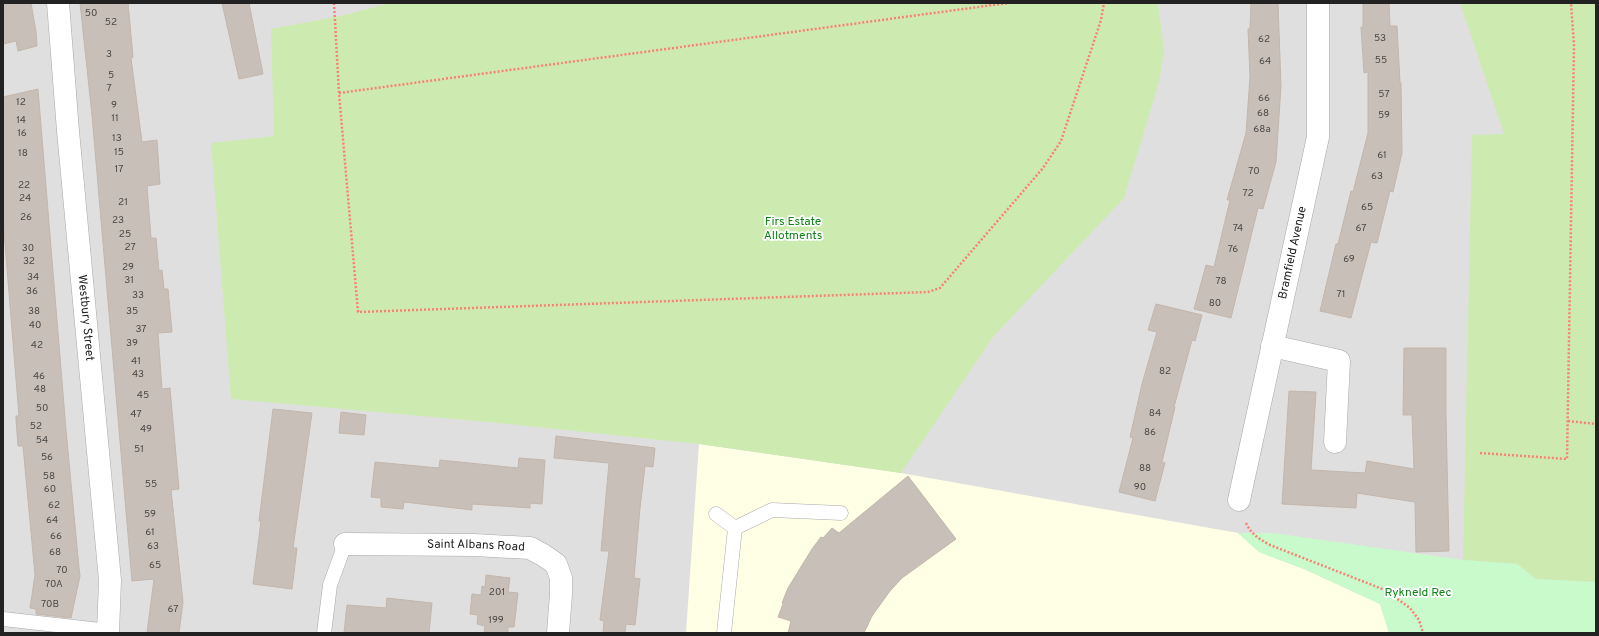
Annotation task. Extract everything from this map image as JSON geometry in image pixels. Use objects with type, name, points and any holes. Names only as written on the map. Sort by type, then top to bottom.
[{"type":"street","name":"Westbury Street","points":[[58,3],[69,139],[110,580],[108,632]]},
{"type":"street","name":"Bramfield Avenue","points":[[1239,500],[1318,137],[1318,3]]},
{"type":"street","points":[[1272,346],[1339,361],[1335,442]]},
{"type":"street","name":"Saint Albans Road","points":[[345,544],[474,545],[530,548],[556,564],[561,578],[558,633]]},
{"type":"lane","points":[[735,528],[772,510],[840,513]]},
{"type":"lane","points":[[716,514],[735,528]]},
{"type":"lane","points":[[724,633],[735,528]]},
{"type":"lane","points":[[324,633],[330,585],[345,544]]},
{"type":"lane","points":[[3,619],[108,632]]},
{"type":"path","points":[[334,3],[339,93],[358,312],[928,292],[940,288],[1042,168],[1061,141],[1101,20],[1104,3]]},
{"type":"path","points":[[339,93],[1008,3]]},
{"type":"path","points":[[1480,453],[1567,459],[1574,45],[1571,3]]},
{"type":"path","points":[[1568,421],[1596,424]]},
{"type":"path","points":[[1239,500],[1243,519],[1249,530],[1258,539],[1385,590],[1410,608],[1419,620],[1423,633]]},
{"type":"shaded area","points":[[3,3],[1596,3],[1596,633],[3,633]]},
{"type":"shaded area","points":[[699,444],[901,473],[1238,533],[1259,552],[1304,569],[1380,604],[1389,633],[686,633]]},
{"type":"green space","name":"Firs Estate Allotments","points":[[390,3],[1158,3],[1164,52],[1159,82],[1124,198],[993,337],[901,473],[699,444],[488,422],[231,399],[211,143],[274,136],[271,29],[345,15]]},
{"type":"green space","points":[[1460,3],[1596,3],[1596,582],[1536,579],[1517,564],[1463,560],[1472,135],[1504,134]]},
{"type":"green space","name":"Rykneld Rec","points":[[1238,533],[1273,533],[1463,560],[1517,564],[1536,579],[1596,582],[1596,633],[1389,633],[1380,604],[1304,569],[1259,552]]},
{"type":"building","points":[[3,3],[31,3],[37,46],[18,51],[16,41],[3,44]]},
{"type":"building","points":[[80,3],[128,3],[133,57],[131,58],[142,142],[157,140],[160,184],[147,186],[151,238],[156,238],[159,271],[162,270],[164,289],[168,289],[172,332],[158,333],[162,389],[170,388],[179,489],[171,490],[183,602],[179,633],[147,633],[154,579],[132,581],[92,115]]},
{"type":"building","points":[[222,3],[249,3],[263,74],[239,79]]},
{"type":"building","points":[[1251,3],[1278,3],[1281,86],[1276,162],[1263,209],[1258,208],[1231,318],[1194,309],[1206,265],[1214,267],[1230,200],[1227,200],[1246,133],[1250,77],[1248,29],[1250,29]]},
{"type":"building","points":[[1363,3],[1389,3],[1390,26],[1397,26],[1401,83],[1402,153],[1393,192],[1390,191],[1377,243],[1371,242],[1351,318],[1320,311],[1336,244],[1338,244],[1351,191],[1353,192],[1368,133],[1368,72],[1364,73],[1361,27],[1363,27]]},
{"type":"building","points":[[38,89],[66,430],[80,576],[71,618],[36,614],[36,609],[30,608],[35,575],[23,446],[18,446],[16,416],[19,416],[3,219],[3,97]]},
{"type":"building","points":[[1156,304],[1202,315],[1195,341],[1192,340],[1174,407],[1162,462],[1165,463],[1155,501],[1119,492],[1133,438],[1130,437],[1142,384],[1157,332],[1148,330]]},
{"type":"building","points":[[1404,348],[1446,348],[1449,551],[1416,552],[1415,502],[1357,493],[1356,508],[1282,504],[1289,391],[1316,392],[1311,470],[1365,473],[1367,461],[1414,469],[1412,415],[1403,415]]},
{"type":"building","points":[[273,409],[312,413],[293,548],[297,548],[292,589],[253,584]]},
{"type":"building","points":[[341,412],[366,415],[364,435],[339,433]]},
{"type":"building","points":[[556,436],[655,448],[653,467],[645,466],[640,508],[634,578],[640,579],[635,625],[626,624],[625,633],[603,633],[604,621],[600,620],[609,551],[601,551],[609,463],[554,458]]},
{"type":"building","points":[[519,458],[545,460],[542,504],[530,503],[530,508],[472,504],[472,510],[404,502],[403,509],[381,507],[381,498],[371,497],[375,462],[439,468],[440,460],[518,468]]},
{"type":"building","points":[[908,476],[956,539],[902,578],[890,591],[872,616],[864,633],[788,633],[791,621],[778,617],[783,604],[782,603],[788,588],[821,537],[823,538],[832,528],[839,533]]},
{"type":"building","points":[[486,575],[510,578],[508,592],[518,593],[514,627],[508,627],[508,633],[484,633],[485,626],[477,624],[478,615],[470,614],[472,594],[481,595],[482,586],[485,587]]},
{"type":"building","points":[[387,598],[432,603],[429,633],[344,633],[347,605],[386,608]]}]
